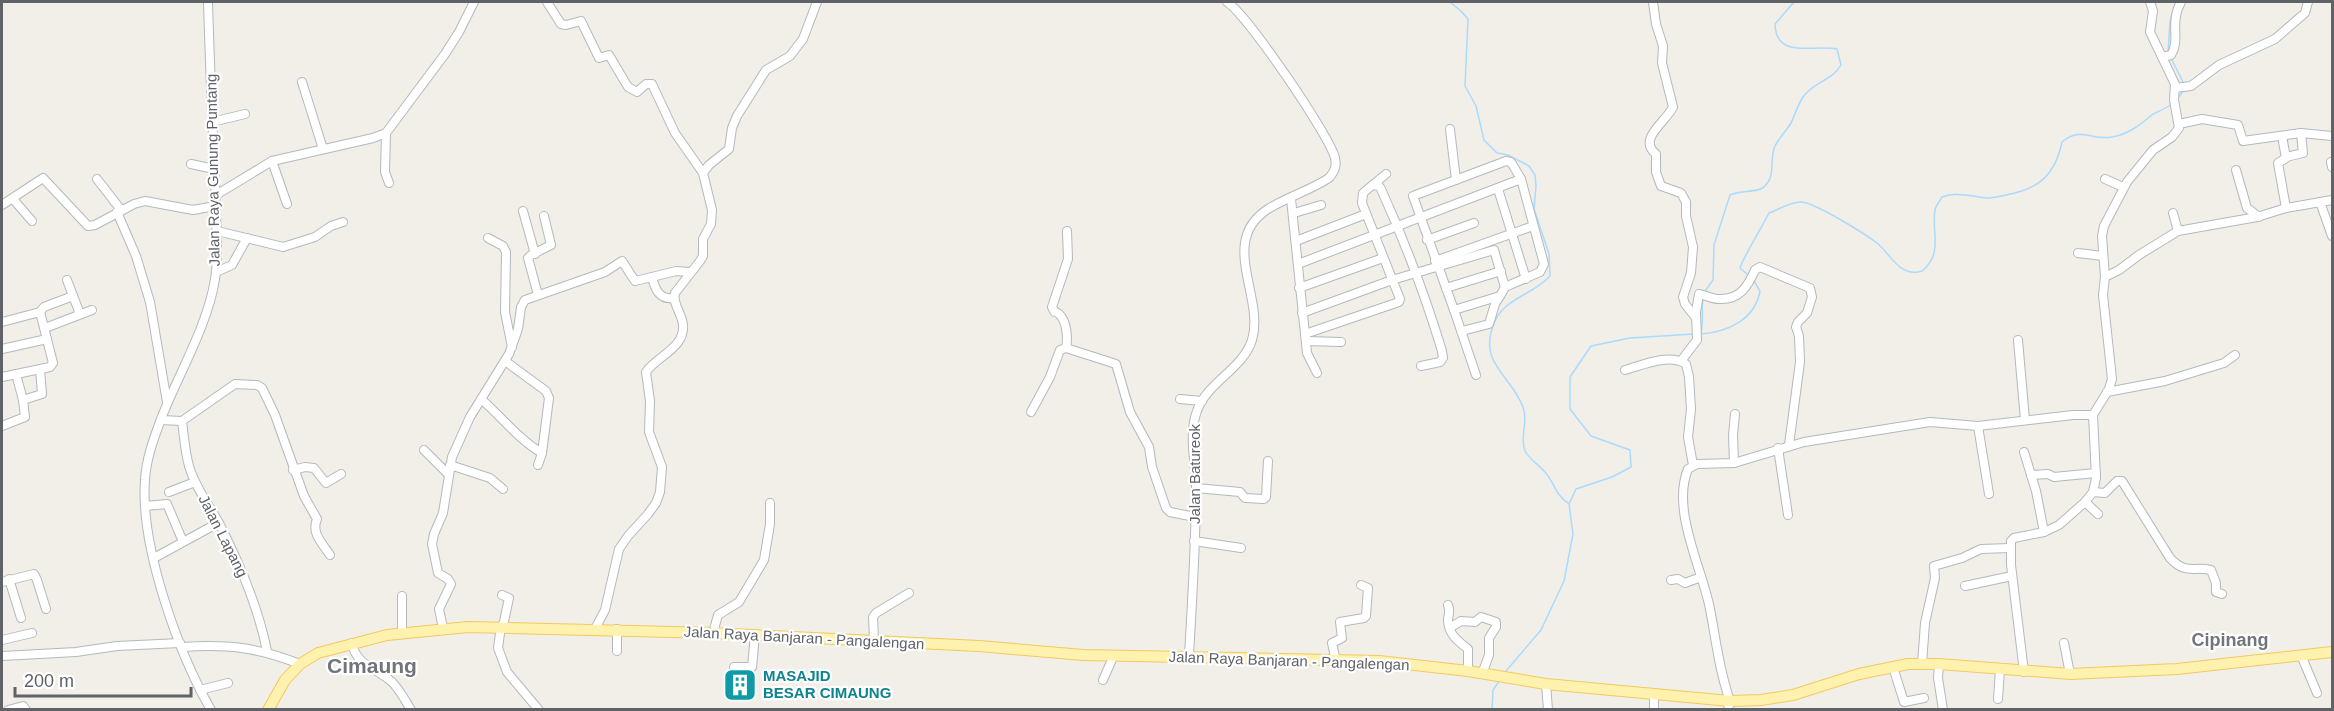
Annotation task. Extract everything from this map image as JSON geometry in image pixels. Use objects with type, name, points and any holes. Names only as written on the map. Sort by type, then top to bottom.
[{"type":"main road","name":"Jalan Raya Banjaran - Pangalengan","points":[[268,710],[285,680],[300,664],[318,653],[396,634],[443,628],[502,626],[874,640],[1114,655],[1380,661],[1468,671],[1511,680],[1654,693],[1729,705],[1793,695],[1859,674],[1922,664],[2070,674],[2177,669],[2332,652]]},
{"type":"street","name":"Jalan Raya Gunung Puntang","points":[[208,2],[216,195],[216,272],[208,305],[167,404],[150,452],[145,477],[145,506],[154,558],[181,645],[211,710]]},
{"type":"street","points":[[216,195],[272,161],[386,133],[445,54],[474,2]]},
{"type":"street","points":[[547,2],[561,24],[581,21],[599,58],[609,55],[631,89],[637,92],[646,84],[652,84],[675,133],[703,173],[713,217],[703,239],[703,256],[689,272],[674,298],[683,324],[678,342],[648,369],[646,375],[650,401],[649,432],[662,467],[660,492],[656,503],[619,549],[605,610],[595,629]]},
{"type":"street","points":[[703,173],[709,165],[729,149],[732,128],[766,70],[790,56],[803,39],[817,2]]},
{"type":"street","name":"Jalan Batureok","points":[[1189,656],[1196,488],[1193,431],[1197,410],[1202,401],[1251,344],[1256,318],[1244,265],[1250,225],[1266,210],[1329,178],[1335,171],[1336,161],[1334,152],[1292,84],[1242,15],[1227,2]]},
{"type":"street","points":[[1653,2],[1656,24],[1663,46],[1662,63],[1673,107],[1651,136],[1648,144],[1650,150],[1656,154],[1656,172],[1661,186],[1682,193],[1686,202],[1693,256],[1692,273],[1683,294],[1685,304],[1696,318]]},
{"type":"street","points":[[2024,672],[2010,548],[2014,538],[2044,532],[2068,519],[2092,492],[2096,473],[2093,415],[2108,392],[2112,379],[2103,312],[2105,276],[2102,236],[2106,218],[2123,187],[2153,150],[2172,138],[2179,128],[2175,104],[2178,88],[2166,56],[2150,32],[2153,11],[2150,2]]},
{"type":"street","points":[[2166,56],[2176,43],[2174,21],[2181,2]]},
{"type":"street","points":[[2178,88],[2191,86],[2219,65],[2275,39],[2305,13],[2308,2]]},
{"type":"street","points":[[302,82],[323,149]]},
{"type":"street","points":[[212,122],[245,114]]},
{"type":"street","points":[[2179,124],[2202,119],[2238,125],[2243,141],[2301,133],[2332,136]]},
{"type":"street","points":[[1450,129],[1455,180]]},
{"type":"street","points":[[386,133],[385,172],[389,183]]},
{"type":"street","points":[[2286,208],[2278,164],[2286,157],[2303,153],[2301,133]]},
{"type":"street","points":[[2282,136],[2286,157]]},
{"type":"street","points":[[272,161],[287,204]]},
{"type":"street","points":[[1462,331],[1489,324],[1495,304],[1505,287],[1540,272],[1544,264],[1521,179],[1511,162],[1506,161],[1413,196],[1476,375]]},
{"type":"street","points":[[191,164],[214,169]]},
{"type":"street","points":[[2236,170],[2247,208],[2259,217]]},
{"type":"street","points":[[1305,338],[1399,302],[1400,299],[1362,203],[1363,193],[1386,174]]},
{"type":"street","points":[[2,205],[43,178],[88,226],[95,225],[119,211],[145,201],[193,210],[216,206]]},
{"type":"street","points":[[97,179],[119,211],[136,256],[150,302],[167,404]]},
{"type":"street","points":[[1298,264],[1521,179]]},
{"type":"street","points":[[2105,179],[2123,187]]},
{"type":"street","points":[[1373,184],[1382,189],[1398,225],[1417,272],[1443,356],[1440,362],[1421,366]]},
{"type":"street","points":[[1498,189],[1526,279]]},
{"type":"street","points":[[13,199],[32,221]]},
{"type":"street","points":[[1291,199],[1305,338],[1309,361],[1317,373]]},
{"type":"street","points":[[2105,276],[2119,270],[2178,231],[2259,217],[2286,208],[2332,200]]},
{"type":"street","points":[[2320,202],[2332,236]]},
{"type":"street","points":[[1294,213],[1322,205]]},
{"type":"street","points":[[523,211],[535,254]]},
{"type":"street","points":[[2173,213],[2178,231]]},
{"type":"street","points":[[1296,241],[1366,214]]},
{"type":"street","points":[[538,295],[528,261],[529,256],[552,243],[544,216]]},
{"type":"street","points":[[217,231],[275,246],[288,246],[315,237],[331,226],[343,222]]},
{"type":"street","points":[[1427,240],[1474,223]]},
{"type":"street","points":[[1302,313],[1392,279],[1417,272],[1533,226]]},
{"type":"street","points":[[1066,348],[1068,332],[1062,317],[1054,312],[1052,307],[1068,259],[1067,231]]},
{"type":"street","points":[[216,272],[232,265],[247,238]]},
{"type":"street","points":[[488,238],[505,250],[506,304],[512,347]]},
{"type":"street","points":[[1436,264],[1494,250],[1505,287]]},
{"type":"street","points":[[2079,253],[2103,256]]},
{"type":"street","points":[[1299,288],[1383,258]]},
{"type":"street","points":[[506,304],[523,302],[612,269],[621,261],[635,281],[678,270],[689,272]]},
{"type":"street","points":[[1681,361],[1696,340],[1696,318],[1702,294],[1719,299],[1742,293],[1755,270],[1760,267],[1812,290],[1807,313],[1796,327],[1799,336],[1800,362],[1789,445]]},
{"type":"street","points":[[1446,288],[1501,272]]},
{"type":"street","points":[[652,277],[659,294],[665,298],[674,298]]},
{"type":"street","points":[[67,280],[80,314]]},
{"type":"street","points":[[2,322],[40,312],[44,307],[73,296]]},
{"type":"street","points":[[1454,310],[1500,296]]},
{"type":"street","points":[[443,628],[440,609],[451,584],[448,579],[438,573],[432,544],[444,513],[449,469],[465,427],[512,347],[523,302]]},
{"type":"street","points":[[45,328],[92,310]]},
{"type":"street","points":[[2,377],[50,367],[53,363],[40,312]]},
{"type":"street","points":[[1305,338],[1341,342]]},
{"type":"street","points":[[2,347],[47,339]]},
{"type":"street","points":[[2018,340],[2025,420]]},
{"type":"street","points":[[1031,412],[1050,377],[1060,350],[1066,348],[1116,364],[1130,412],[1149,447],[1152,467],[1165,507],[1170,512],[1195,517]]},
{"type":"street","points":[[2108,392],[2165,381],[2224,363],[2235,356]]},
{"type":"street","points":[[505,361],[546,391],[549,398],[542,453],[538,465]]},
{"type":"street","points":[[1625,370],[1658,361],[1681,361],[1686,364],[1691,409],[1688,437],[1693,465]]},
{"type":"street","points":[[23,400],[42,392],[40,369]]},
{"type":"street","points":[[2,426],[25,417],[16,374]]},
{"type":"street","points":[[161,420],[182,421],[235,384],[257,385],[262,388],[269,399],[293,470],[317,519],[314,525],[316,534],[330,555]]},
{"type":"street","points":[[481,399],[531,446],[542,453]]},
{"type":"street","points":[[1180,399],[1202,401]]},
{"type":"street","points":[[1734,463],[1735,414]]},
{"type":"street","points":[[1729,705],[1716,652],[1710,608],[1686,521],[1683,497],[1685,476],[1693,465],[1734,463],[1789,445],[1930,422],[1978,426],[2073,415],[2093,415]]},
{"type":"street","name":"Jalan Lapang","points":[[182,421],[189,466],[252,593],[267,651]]},
{"type":"street","points":[[1978,426],[1989,494]]},
{"type":"street","points":[[1778,448],[1788,515]]},
{"type":"street","points":[[424,450],[449,469],[490,478],[503,489]]},
{"type":"street","points":[[2024,452],[2044,532]]},
{"type":"street","points":[[1196,488],[1240,492],[1245,498],[1264,499],[1268,461]]},
{"type":"street","points":[[293,470],[305,467],[314,468],[326,483],[341,474]]},
{"type":"street","points":[[2031,475],[2048,474],[2054,477],[2096,473]]},
{"type":"street","points":[[2092,492],[2105,493],[2117,481],[2121,481],[2170,558],[2186,570],[2211,570],[2216,583],[2216,592],[2222,594]]},
{"type":"street","points":[[169,492],[195,482]]},
{"type":"street","points":[[713,633],[718,615],[739,602],[764,560],[770,524],[770,502]]},
{"type":"street","points":[[2085,502],[2098,514]]},
{"type":"street","points":[[145,506],[168,504],[181,537]]},
{"type":"street","points":[[154,558],[218,523]]},
{"type":"street","points":[[1194,541],[1240,548]]},
{"type":"street","points":[[1922,664],[1925,623],[1935,578],[1935,566],[1962,558],[1981,549],[2010,548]]},
{"type":"street","points":[[21,618],[5,580],[35,575],[46,609]]},
{"type":"street","points":[[1965,586],[2012,576]]},
{"type":"street","points":[[1671,580],[1678,579],[1685,584],[1701,577]]},
{"type":"street","points":[[1336,661],[1332,643],[1342,638],[1340,622],[1366,616],[1368,588],[1361,585]]},
{"type":"street","points":[[874,640],[873,617],[909,593]]},
{"type":"street","points":[[502,595],[509,598],[498,648],[507,672],[539,710]]},
{"type":"street","points":[[396,634],[402,596]]},
{"type":"street","points":[[1448,605],[1450,611],[1448,622],[1454,638],[1468,649],[1468,671]]},
{"type":"street","points":[[1450,627],[1461,621],[1475,622],[1481,617],[1496,622],[1496,627],[1489,638],[1489,655],[1483,674]]},
{"type":"street","points":[[617,630],[617,651]]},
{"type":"street","points":[[2,640],[32,633]]},
{"type":"street","points":[[735,667],[752,667],[755,635]]},
{"type":"street","points":[[352,643],[361,662],[390,681],[411,710]]},
{"type":"street","points":[[2064,643],[2070,674]]},
{"type":"street","points":[[2,656],[76,652],[117,646],[222,645],[267,651],[300,664]]},
{"type":"street","points":[[1103,680],[1114,655]]},
{"type":"street","points":[[2301,655],[2317,693]]},
{"type":"street","points":[[1939,664],[1938,678],[1944,710]]},
{"type":"street","points":[[1893,667],[1904,702],[1924,698]]},
{"type":"street","points":[[1998,699],[2000,670]]},
{"type":"street","points":[[200,690],[228,683]]},
{"type":"street","points":[[1546,684],[1548,710]]},
{"type":"street","points":[[1654,693],[1654,710]]},
{"type":"street","points":[[8,710],[23,706],[26,710]]},
{"type":"waterway","points":[[1450,2],[1468,19],[1465,86],[1476,106],[1484,140],[1497,153],[1508,155],[1529,166],[1535,175],[1534,209],[1549,254],[1550,276],[1503,309],[1493,326],[1490,350],[1498,369],[1518,396],[1523,407],[1525,451],[1542,468],[1560,496],[1568,503]]},
{"type":"waterway","points":[[1705,291],[1713,280],[1714,245],[1730,195],[1758,190],[1765,186],[1770,177],[1775,146],[1791,123],[1803,97],[1812,88],[1833,75],[1841,65],[1837,49],[1798,48],[1782,42],[1777,35],[1775,24],[1794,2]]},
{"type":"waterway","points":[[2168,53],[2172,14]]},
{"type":"waterway","points":[[2172,60],[2183,82]]},
{"type":"waterway","points":[[2178,98],[2184,90]]},
{"type":"waterway","points":[[1748,275],[1740,268],[1769,213],[1796,202],[1807,203],[1827,212],[1862,233],[1877,243],[1901,268],[1907,271],[1922,271],[1929,264],[1935,250],[1935,210],[1942,197],[1959,194],[1990,198],[2028,189],[2044,179],[2050,172],[2062,142],[2069,137],[2081,134],[2105,138],[2118,136],[2170,105]]},
{"type":"waterway","points":[[1701,334],[1720,331],[1746,317],[1757,301],[1760,291],[1754,281]]},
{"type":"waterway","points":[[1701,332],[1703,298]]},
{"type":"waterway","points":[[1506,671],[1541,630],[1564,581],[1573,534],[1569,504],[1576,489],[1612,477],[1631,467],[1630,450],[1591,436],[1570,409],[1570,377],[1591,346],[1630,338],[1694,334]]},
{"type":"waterway","points":[[1492,710],[1493,690],[1500,680]]},
{"type":"place","name":"MASAJID BESAR CIMAUNG","points":[[740,685]]},
{"type":"district","name":"Cipinang","points":[[2230,640]]},
{"type":"district","name":"Cimaung","points":[[372,666]]}]
